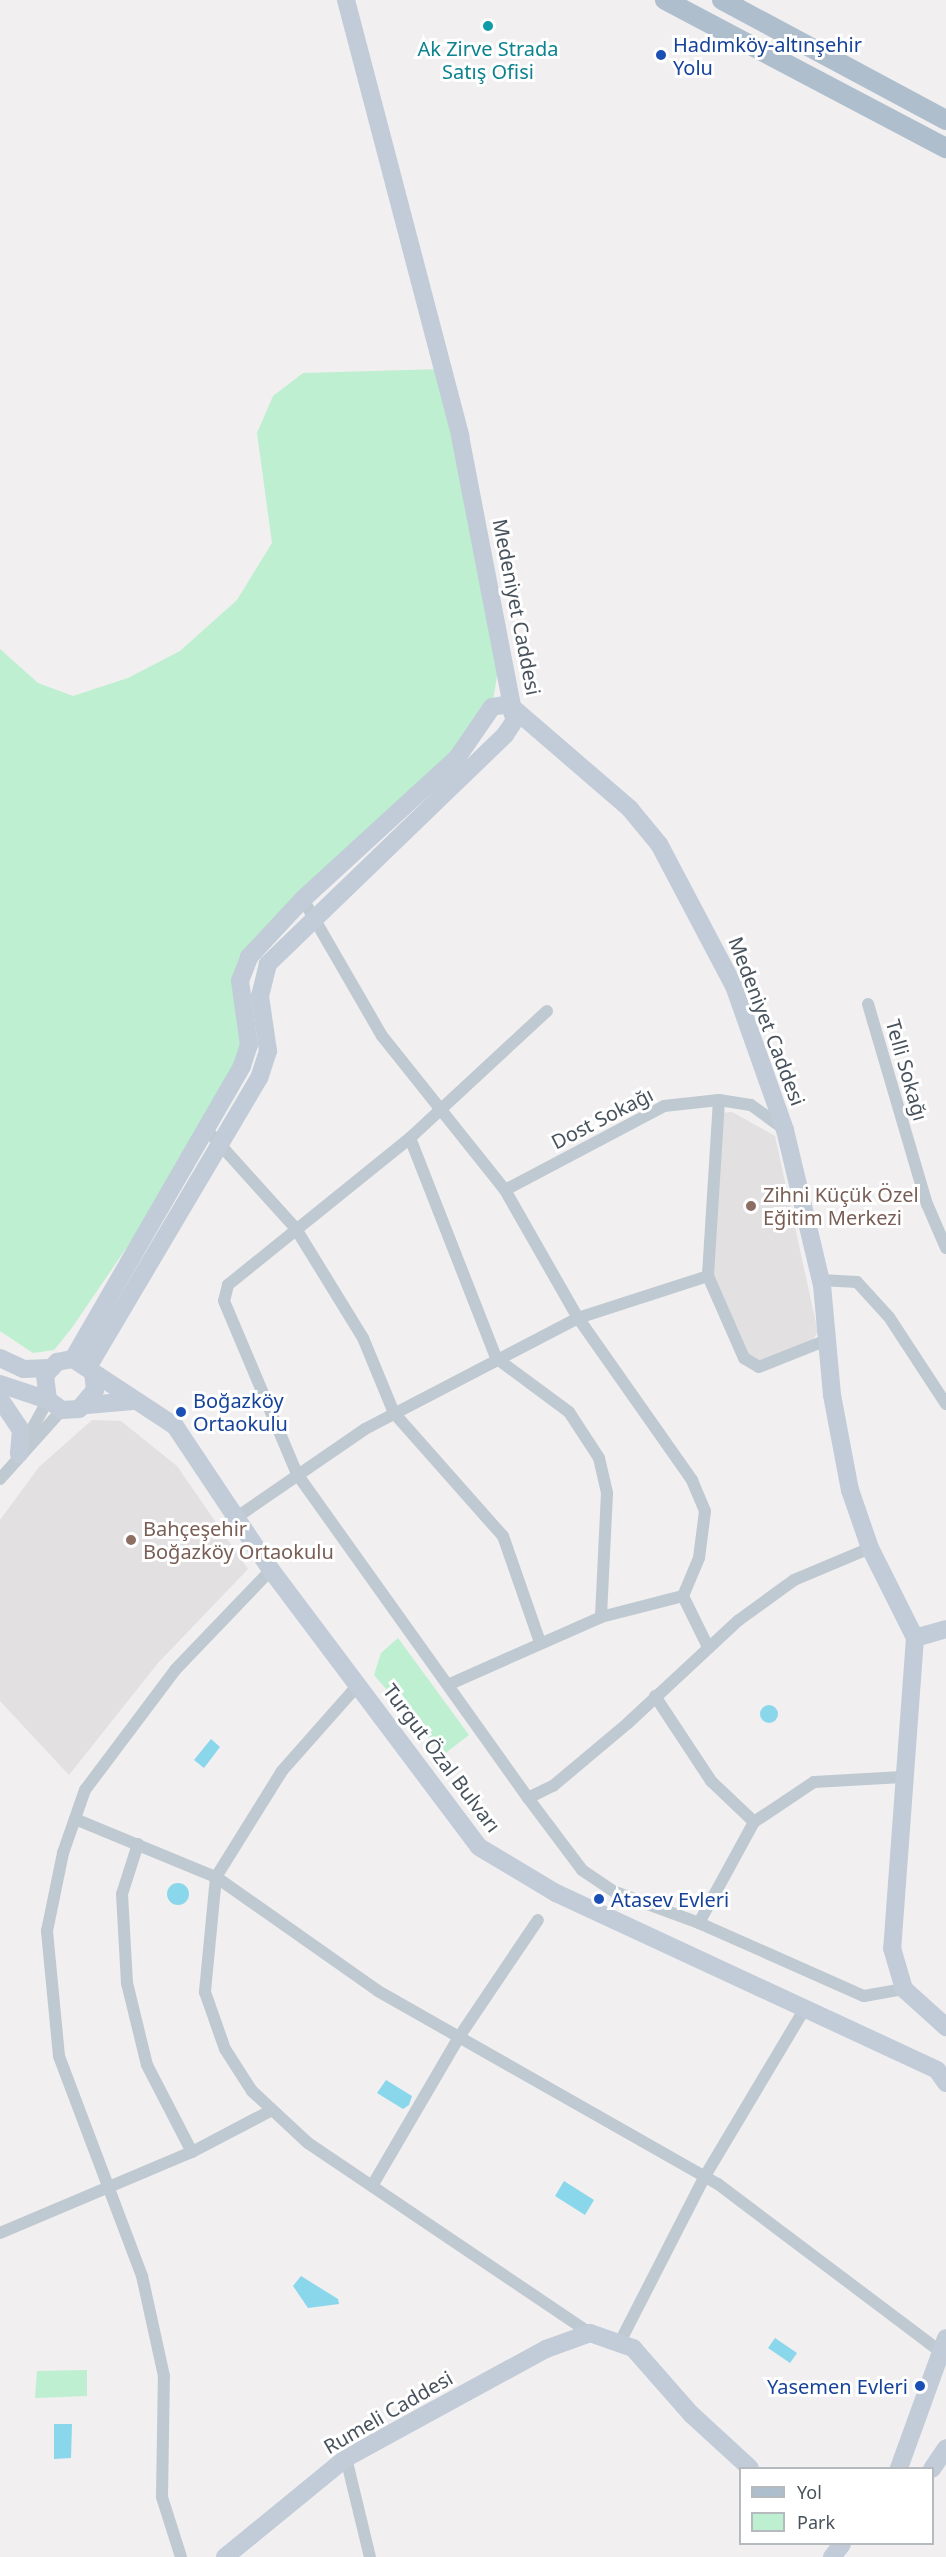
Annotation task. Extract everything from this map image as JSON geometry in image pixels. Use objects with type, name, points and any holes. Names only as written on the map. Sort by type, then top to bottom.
[{"type":"main road","points":[[665,0],[946,148]]},
{"type":"main road","points":[[722,0],[946,120]]},
{"type":"street","points":[[334,0],[376,121]]},
{"type":"street","points":[[346,0],[376,121]]},
{"type":"street","name":"Medeniyet Caddesi","points":[[376,121],[460,436],[512,707],[630,809],[659,844],[734,986],[785,1130],[821,1280],[827,1341],[850,1490],[870,1548],[915,1638]]},
{"type":"street","points":[[85,1366],[223,1148],[264,1065],[268,1032],[260,996],[268,964],[313,917],[505,735],[515,720],[512,707],[500,703],[492,707],[457,758],[257,944],[242,972],[249,1045],[85,1366],[95,1390],[87,1405]]},
{"type":"street","points":[[303,899],[382,1036],[505,1190],[578,1318],[692,1480],[705,1511],[699,1558],[683,1596],[707,1645]]},
{"type":"street","name":"Telli Sokağı","points":[[868,1004],[927,1204],[946,1248]]},
{"type":"street","points":[[547,1011],[410,1138],[228,1285],[224,1301],[297,1474],[582,1870],[615,1892],[699,1923],[864,1996],[904,1989]]},
{"type":"street","points":[[719,1100],[708,1276],[744,1358],[759,1366],[827,1341]]},
{"type":"street","name":"Dost Sokağı","points":[[505,1190],[664,1106],[719,1100],[751,1105],[785,1130]]},
{"type":"street","points":[[207,1130],[296,1228],[363,1338],[394,1413],[503,1536],[540,1642]]},
{"type":"street","points":[[410,1138],[496,1358],[569,1412],[598,1458],[607,1493],[601,1617]]},
{"type":"street","points":[[237,1517],[297,1474],[394,1413],[496,1358],[578,1318],[708,1276]]},
{"type":"street","points":[[821,1280],[857,1282],[890,1317],[946,1404]]},
{"type":"street","points":[[0,1358],[24,1369],[85,1366]]},
{"type":"street","name":"Turgut Özal Bulvarı","points":[[85,1366],[133,1401],[175,1425],[271,1570],[479,1847],[556,1893],[936,2070],[946,2083]]},
{"type":"street","points":[[50,1368],[44,1383],[55,1405]]},
{"type":"street","points":[[0,1384],[55,1405],[133,1401]]},
{"type":"street","points":[[0,1399],[21,1430],[19,1454]]},
{"type":"street","points":[[0,1479],[55,1405]]},
{"type":"street","points":[[528,1798],[553,1786],[655,1696],[707,1645],[794,1580],[870,1548]]},
{"type":"street","points":[[181,2557],[162,2497],[164,2376],[142,2276],[112,2186],[59,2056],[47,1931],[75,1819],[85,1790],[175,1670],[271,1570]]},
{"type":"street","points":[[450,1684],[540,1642],[601,1617],[683,1596]]},
{"type":"street","points":[[946,1629],[915,1638],[912,1712],[902,1777],[892,1948],[904,1989],[946,2027]]},
{"type":"street","points":[[358,1685],[282,1771],[216,1877],[205,1992],[225,2049],[270,2111],[372,2186],[590,2333],[621,2340],[748,2467]]},
{"type":"street","points":[[655,1696],[711,1781],[754,1822]]},
{"type":"street","points":[[699,1923],[754,1822],[814,1782],[902,1777]]},
{"type":"street","points":[[75,1819],[216,1877],[378,1991],[705,2176],[944,2345],[899,2467]]},
{"type":"street","points":[[138,1845],[122,1894],[127,1983],[147,2064],[192,2152]]},
{"type":"street","points":[[372,2186],[459,2037],[538,1920]]},
{"type":"street","points":[[621,2340],[705,2176],[804,2010]]},
{"type":"street","points":[[0,2233],[192,2152],[270,2111]]},
{"type":"street","name":"Rumeli Caddesi","points":[[225,2557],[346,2457],[546,2349],[590,2333]]},
{"type":"street","points":[[934,2467],[946,2448]]},
{"type":"street","points":[[346,2457],[370,2557]]},
{"type":"shaded area","name":"Zihni Küçük Özel Eğitim Merkezi","points":[[732,1112],[775,1136],[818,1332],[808,1347],[759,1367],[744,1358],[708,1276],[718,1113]]},
{"type":"shaded area","points":[[92,1420],[121,1421],[177,1466],[248,1569],[158,1663],[69,1775],[0,1701],[0,1520],[39,1467]]},
{"type":"green space","points":[[443,369],[500,658],[492,707],[479,729],[249,957],[249,1045],[207,1130],[71,1329],[54,1350],[33,1353],[0,1331],[0,649],[38,683],[73,696],[128,678],[180,651],[237,600],[272,543],[257,433],[273,396],[303,373]]},
{"type":"green space","points":[[398,1638],[469,1735],[443,1755],[374,1675],[381,1653]]},
{"type":"green space","points":[[87,2370],[87,2396],[35,2398],[37,2371]]},
{"type":"water","points":[[769,1705],[775,1708],[778,1714],[775,1720],[769,1723],[763,1720],[760,1714],[763,1708]]},
{"type":"water","points":[[211,1739],[220,1747],[204,1768],[194,1760]]},
{"type":"water","points":[[174,1883],[182,1883],[189,1890],[189,1898],[182,1905],[174,1905],[167,1898],[167,1890]]},
{"type":"water","points":[[386,2080],[412,2096],[409,2105],[403,2109],[377,2093]]},
{"type":"water","points":[[564,2181],[594,2200],[585,2215],[555,2196]]},
{"type":"water","points":[[301,2276],[338,2299],[339,2304],[308,2308],[293,2286]]},
{"type":"water","points":[[775,2338],[797,2353],[790,2363],[768,2348]]},
{"type":"water","points":[[54,2424],[72,2424],[71,2458],[54,2459]]},
{"type":"place","name":"Ak Zirve Strada Satış Ofisi","points":[[488,26]]},
{"type":"place","name":"Hadımköy-altınşehir Yolu","points":[[661,55]]},
{"type":"place","name":"Zihni Küçük Özel Eğitim Merkezi","points":[[751,1206]]},
{"type":"place","name":"Boğazköy Ortaokulu","points":[[181,1412]]},
{"type":"place","name":"Bahçeşehir Boğazköy Ortaokulu","points":[[131,1540]]},
{"type":"place","name":"Atasev Evleri","points":[[599,1899]]},
{"type":"place","name":"Yasemen Evleri","points":[[920,2386]]}]
